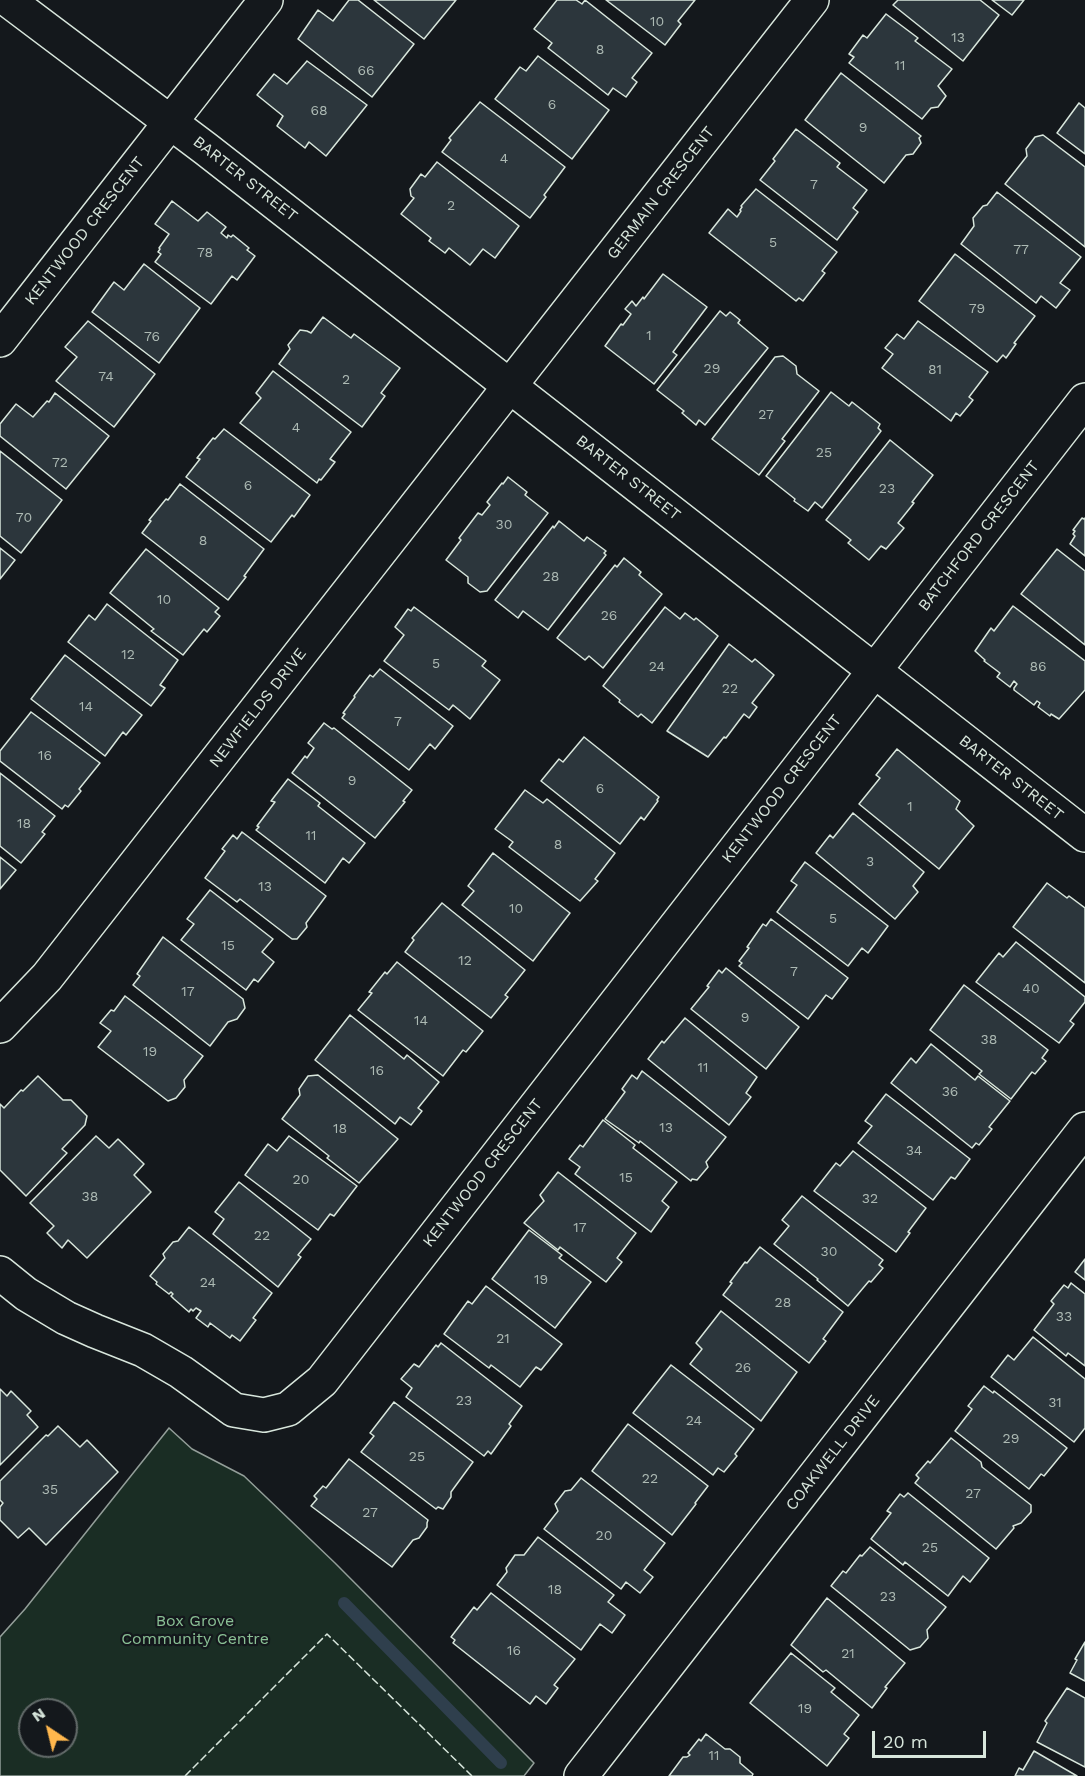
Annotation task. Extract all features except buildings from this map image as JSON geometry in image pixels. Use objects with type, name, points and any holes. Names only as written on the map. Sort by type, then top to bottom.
[{"type":"street","name":"BARTER STREET","points":[[8,0],[171,122],[1085,835]]},
{"type":"street","points":[[171,122],[266,0]]},
{"type":"street","name":"GERMAIN CRESCENT","points":[[510,386],[812,0]]},
{"type":"street","name":"KENTWOOD CRESCENT","points":[[0,340],[171,122]]},
{"type":"street","name":"NEWFIELDS DRIVE","points":[[0,1026],[55,968],[510,386]]},
{"type":"street","name":"BATCHFORD CRESCENT","points":[[874,671],[1085,400]]},
{"type":"street","name":"KENTWOOD CRESCENT","points":[[0,1273],[26,1294],[66,1318],[143,1350],[181,1372],[234,1410],[264,1416],[288,1409],[322,1381],[874,671]]},
{"type":"street","name":"COAKWELL DRIVE","points":[[581,1776],[1085,1129]]},
{"type":"green space","name":"Box Grove Community Centre","points":[[169,1428],[192,1449],[244,1476],[335,1563],[534,1763],[524,1776],[0,1776],[0,1637],[25,1609]]},
{"type":"waterway","points":[[344,1603],[501,1763]]},
{"type":"fence","points":[[185,1776],[327,1634],[472,1776]]}]
